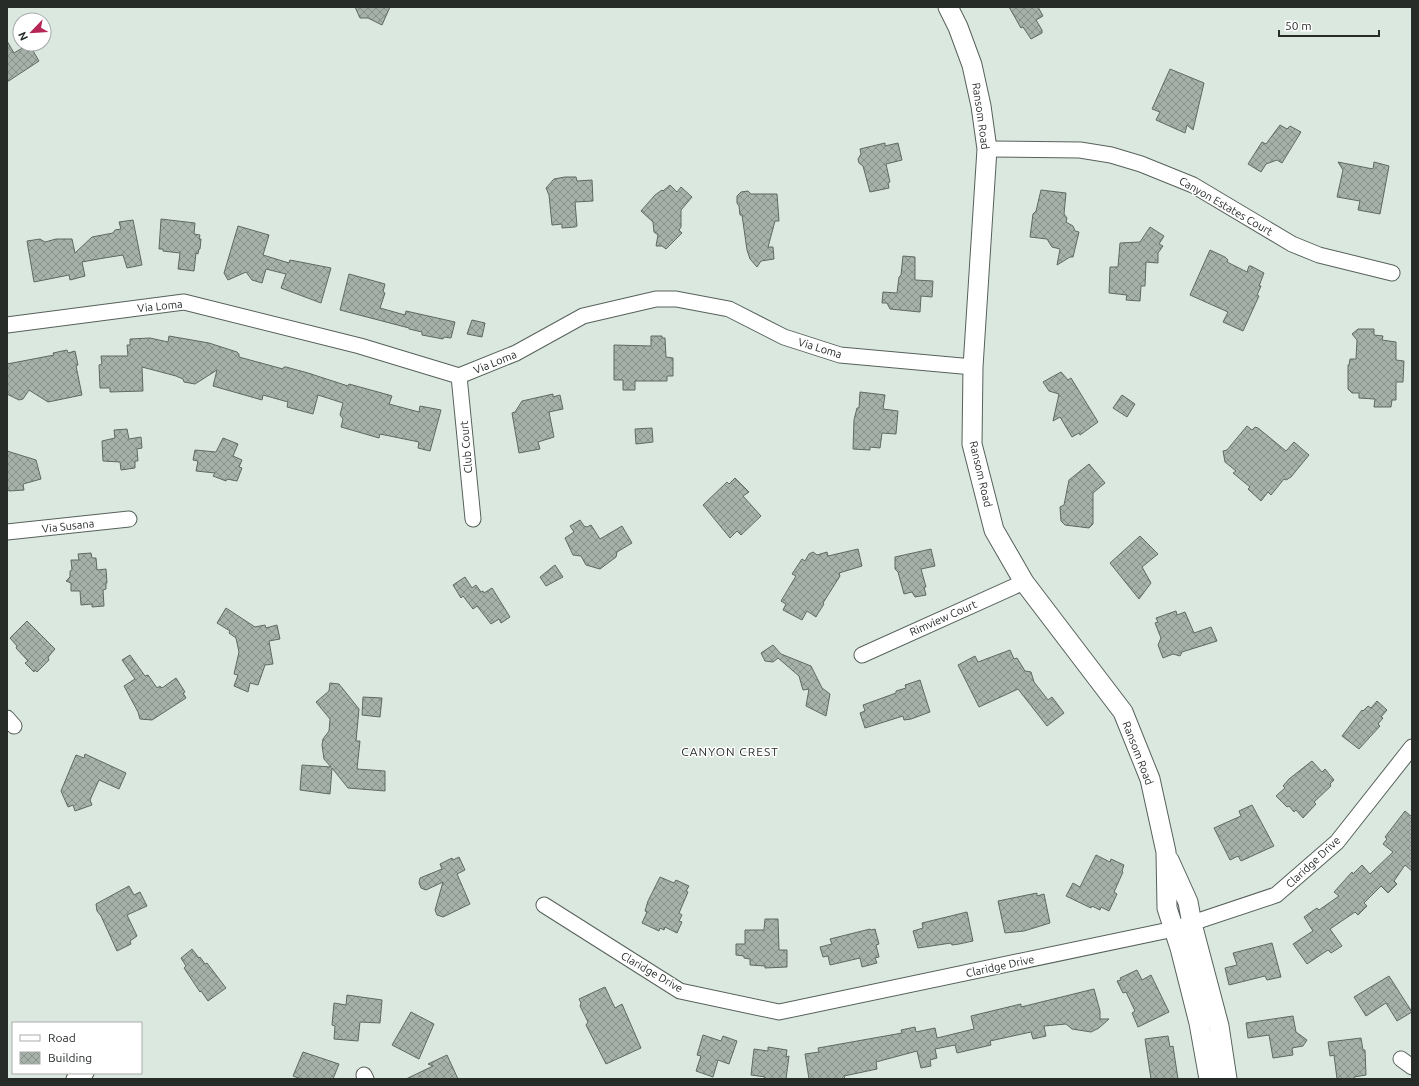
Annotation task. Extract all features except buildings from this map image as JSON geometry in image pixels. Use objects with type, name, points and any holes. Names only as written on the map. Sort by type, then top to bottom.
[{"type":"street","name":"Ransom Road","points":[[948,7],[966,46],[972,65],[981,106],[987,149],[972,367],[972,444],[994,530],[1024,582],[1123,712],[1150,779],[1166,852],[1188,902],[1183,926],[1209,1079]]},
{"type":"street","name":"Canyon Estates Court","points":[[987,149],[1080,150],[1111,155],[1141,164],[1193,185],[1298,247],[1318,255],[1392,273]]},
{"type":"street","name":"Via Loma","points":[[7,325],[184,302],[360,346],[459,376],[516,354],[583,316],[656,299],[676,299],[729,309],[784,337],[840,355],[972,367]]},
{"type":"street","name":"Club Court","points":[[459,376],[473,518]]},
{"type":"street","name":"Via Susana","points":[[7,532],[129,519]]},
{"type":"street","name":"Rimview Court","points":[[862,655],[1024,582]]},
{"type":"street","name":"Claridge Drive","points":[[544,905],[680,990],[779,1012],[1183,926],[1276,895],[1337,842],[1412,747]]},
{"type":"street","name":"Ransom Road","points":[[1183,926],[1219,1026],[1227,1079]]},
{"type":"street","points":[[74,1079],[84,1074]]},
{"type":"district","name":"CANYON CREST","points":[[730,752]]}]
